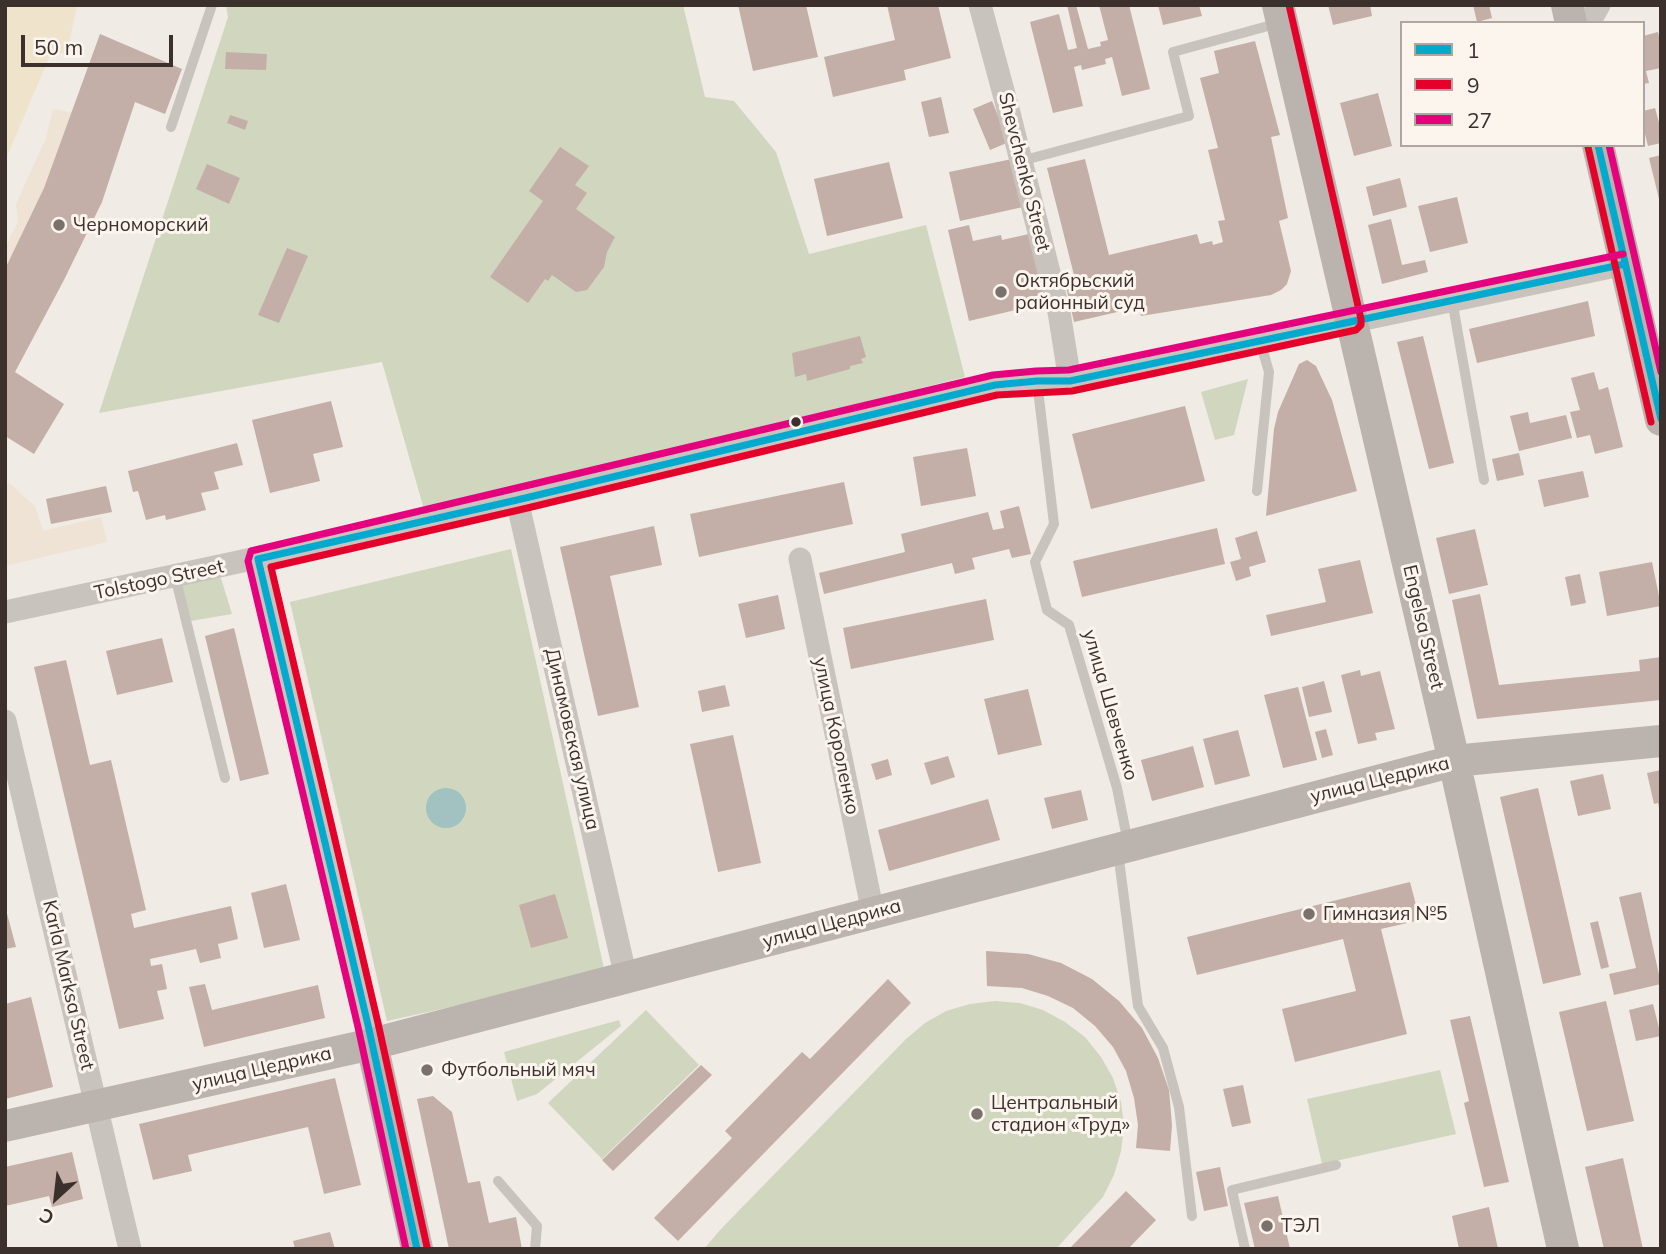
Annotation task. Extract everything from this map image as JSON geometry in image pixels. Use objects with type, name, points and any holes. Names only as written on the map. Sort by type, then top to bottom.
[{"type":"street","name":"Shevchenko Street","points":[[980,5],[1059,312],[1070,381]]},
{"type":"street","points":[[1590,21],[1599,5]]},
{"type":"street","name":"Engelsa Street","points":[[1280,14],[1454,761],[1563,1249]]},
{"type":"street","points":[[1598,147],[1661,420]]},
{"type":"street","name":"Tolstogo Street","points":[[5,612],[258,559],[517,500],[995,384],[1070,381],[1625,264]]},
{"type":"street","name":"Динамовская улица","points":[[517,500],[626,978]]},
{"type":"street","points":[[258,559],[372,1044],[416,1249]]},
{"type":"street","name":"улица Короленко","points":[[800,559],[873,913]]},
{"type":"street","name":"Karla Marksa Street","points":[[5,721],[130,1249]]},
{"type":"street","name":"улица Цедрика","points":[[5,1126],[372,1044],[1454,761],[1661,741]]},
{"type":"lane","points":[[171,127],[212,5]]},
{"type":"lane","points":[[1021,161],[1189,116],[1173,52],[1280,14]]},
{"type":"lane","points":[[1452,300],[1484,480]]},
{"type":"lane","points":[[1257,491],[1269,372],[1260,341]]},
{"type":"lane","name":"улица Шевченко","points":[[1037,381],[1054,524],[1035,562],[1047,610],[1069,625],[1117,788],[1138,1006],[1163,1048],[1179,1107],[1192,1216]]},
{"type":"lane","points":[[175,576],[225,778]]},
{"type":"lane","points":[[1245,1249],[1232,1190],[1336,1165]]},
{"type":"lane","points":[[498,1181],[537,1226],[536,1249]]},
{"type":"green space","points":[[226,5],[683,5],[705,97],[734,101],[776,152],[809,254],[926,225],[965,377],[425,513],[382,362],[99,413],[228,17]]},
{"type":"green space","points":[[1248,379],[1234,435],[1215,440],[1201,392]]},
{"type":"green space","points":[[511,549],[605,973],[387,1021],[290,602]]},
{"type":"green space","points":[[220,575],[232,614],[191,621],[180,583]]},
{"type":"green space","name":"Центральный стадион «Труд»","points":[[995,1001],[1020,1003],[1043,1010],[1085,1037],[1113,1078],[1121,1102],[1124,1127],[1114,1175],[1103,1197],[1056,1249],[704,1249],[906,1039],[925,1023],[946,1011]]},
{"type":"green space","points":[[646,1010],[699,1065],[602,1159],[548,1103]]},
{"type":"green space","points":[[619,1020],[621,1026],[537,1094],[517,1101],[504,1052]]},
{"type":"green space","points":[[1440,1070],[1456,1134],[1322,1164],[1307,1099]]},
{"type":"sand","points":[[5,5],[77,5],[67,53],[51,53],[5,161]]},
{"type":"shaded area","points":[[53,109],[79,114],[5,286],[5,247],[18,222],[16,204],[46,138]]},
{"type":"shaded area","points":[[9,483],[35,506],[43,531],[101,517],[107,542],[5,566],[5,488]]},
{"type":"water","points":[[446,788],[460,794],[466,808],[460,822],[446,828],[432,822],[426,808],[432,794]]},
{"type":"building","points":[[738,5],[806,5],[818,57],[753,71]]},
{"type":"building","points":[[887,5],[938,5],[951,58],[904,70],[906,80],[833,97],[824,57],[895,40]]},
{"type":"building","points":[[1067,5],[1076,5],[1088,49],[1101,46],[1100,42],[1108,40],[1099,5],[1129,5],[1150,89],[1122,96],[1112,57],[1105,59],[1106,64],[1082,70],[1081,65],[1074,67],[1083,106],[1053,113],[1030,22],[1059,14],[1068,50],[1077,48]]},
{"type":"building","points":[[1158,5],[1199,5],[1202,16],[1163,25]]},
{"type":"building","points":[[1328,5],[1370,5],[1372,16],[1333,25]]},
{"type":"building","points":[[1473,5],[1489,5],[1492,18],[1477,21]]},
{"type":"building","points":[[1658,32],[1661,68],[1646,71],[1649,83],[1645,84],[1645,35]]},
{"type":"building","name":"Черноморский","points":[[100,34],[182,69],[165,114],[135,102],[102,202],[15,372],[64,404],[34,454],[5,436],[5,269],[44,188]]},
{"type":"building","points":[[1255,41],[1280,135],[1271,137],[1288,218],[1279,221],[1291,271],[1287,284],[1271,295],[1141,316],[1139,307],[1074,322],[1065,282],[1075,279],[1047,168],[1085,159],[1109,255],[1197,234],[1200,244],[1212,241],[1213,245],[1223,242],[1218,221],[1225,220],[1208,150],[1218,148],[1200,78],[1219,73],[1214,51]]},
{"type":"building","points":[[226,52],[267,54],[266,70],[225,69]]},
{"type":"building","points":[[1378,93],[1392,146],[1354,156],[1340,103]]},
{"type":"building","points":[[941,97],[949,133],[929,137],[921,102]]},
{"type":"building","points":[[992,101],[1009,142],[990,150],[973,109]]},
{"type":"building","points":[[1655,108],[1661,130],[1661,143],[1648,146],[1645,110]]},
{"type":"building","points":[[230,115],[248,121],[245,130],[227,123]]},
{"type":"building","points":[[560,147],[589,166],[575,185],[587,193],[576,209],[615,237],[607,252],[604,267],[587,290],[576,292],[552,275],[548,281],[545,279],[528,303],[490,277],[543,201],[529,191]]},
{"type":"building","points":[[1661,155],[1661,203],[1660,203],[1649,158]]},
{"type":"building","points":[[1012,159],[1023,207],[960,221],[949,172]]},
{"type":"building","points":[[889,162],[903,218],[827,236],[814,179]]},
{"type":"building","points":[[207,164],[240,178],[229,204],[196,189]]},
{"type":"building","points":[[1400,178],[1407,207],[1373,216],[1366,187]]},
{"type":"building","points":[[1457,197],[1468,243],[1430,252],[1418,206]]},
{"type":"building","points":[[1391,219],[1402,265],[1425,260],[1428,272],[1382,284],[1368,225]]},
{"type":"building","points":[[969,225],[973,241],[1001,235],[1002,240],[1029,234],[1045,303],[969,321],[948,230]]},
{"type":"building","points":[[287,248],[308,256],[279,323],[258,315]]},
{"type":"building","points":[[1588,301],[1595,336],[1477,363],[1469,329]]},
{"type":"building","points":[[860,336],[866,357],[861,359],[863,363],[807,381],[806,374],[795,377],[792,353]]},
{"type":"building","points":[[1423,336],[1454,463],[1429,469],[1397,342]]},
{"type":"building","points":[[1307,360],[1316,366],[1332,400],[1357,491],[1266,516],[1278,412],[1299,364]]},
{"type":"building","points":[[1594,372],[1599,390],[1608,387],[1623,447],[1595,454],[1590,435],[1577,438],[1570,412],[1580,410],[1571,378]]},
{"type":"building","points":[[331,401],[343,447],[313,454],[320,481],[270,493],[252,420]]},
{"type":"building","points":[[1185,406],[1205,481],[1091,509],[1072,434]]},
{"type":"building","points":[[1528,412],[1530,423],[1566,415],[1572,438],[1519,451],[1510,416]]},
{"type":"building","points":[[237,443],[243,465],[214,472],[219,489],[201,493],[206,510],[166,520],[165,515],[146,520],[138,491],[133,492],[128,471]]},
{"type":"building","points":[[967,448],[976,496],[921,506],[913,457]]},
{"type":"building","points":[[1519,453],[1524,475],[1497,481],[1492,459]]},
{"type":"building","points":[[1583,471],[1589,497],[1544,507],[1538,480]]},
{"type":"building","points":[[844,482],[853,524],[699,557],[690,514]]},
{"type":"building","points":[[106,486],[112,512],[51,524],[46,499]]},
{"type":"building","points":[[1019,506],[1031,554],[1012,558],[1009,549],[972,558],[975,569],[955,574],[952,563],[824,594],[819,573],[905,552],[901,534],[988,512],[993,530],[1004,528],[1000,511]]},
{"type":"building","points":[[654,526],[662,565],[610,576],[639,707],[598,716],[560,547]]},
{"type":"building","points":[[1217,528],[1225,564],[1082,597],[1073,561]]},
{"type":"building","points":[[1475,529],[1488,585],[1449,594],[1436,538]]},
{"type":"building","points":[[1257,531],[1266,562],[1249,567],[1251,576],[1236,581],[1230,562],[1241,559],[1235,538]]},
{"type":"building","points":[[1360,560],[1373,613],[1271,636],[1266,615],[1326,602],[1318,569]]},
{"type":"building","points":[[1652,562],[1661,606],[1607,616],[1599,572]]},
{"type":"building","points":[[1580,574],[1586,603],[1571,606],[1565,577]]},
{"type":"building","points":[[1480,594],[1499,685],[1640,671],[1639,660],[1661,657],[1661,700],[1477,719],[1452,600]]},
{"type":"building","points":[[778,595],[785,629],[746,638],[738,604]]},
{"type":"building","points":[[986,599],[994,640],[851,669],[843,628]]},
{"type":"building","points":[[234,628],[269,774],[240,781],[205,636]]},
{"type":"building","points":[[162,638],[173,682],[117,695],[106,651]]},
{"type":"building","points":[[66,660],[90,765],[111,760],[146,910],[131,914],[134,928],[231,906],[238,939],[218,944],[221,958],[200,963],[196,949],[150,959],[151,966],[162,964],[167,989],[157,991],[164,1019],[119,1029],[34,667]]},
{"type":"building","points":[[1360,670],[1361,676],[1380,671],[1395,729],[1375,733],[1377,740],[1358,744],[1341,675]]},
{"type":"building","points":[[1324,681],[1332,712],[1309,717],[1302,687]]},
{"type":"building","points":[[725,685],[730,706],[702,712],[698,691]]},
{"type":"building","points":[[1298,687],[1317,760],[1283,768],[1264,695]]},
{"type":"building","points":[[1028,689],[1042,745],[998,755],[984,699]]},
{"type":"building","points":[[1326,729],[1333,755],[1322,758],[1315,732]]},
{"type":"building","points":[[1238,730],[1250,776],[1215,785],[1203,739]]},
{"type":"building","points":[[733,735],[761,863],[718,872],[690,744]]},
{"type":"building","points":[[1193,746],[1204,787],[1152,801],[1141,760]]},
{"type":"building","points":[[948,756],[955,777],[931,785],[924,763]]},
{"type":"building","points":[[888,759],[892,775],[876,780],[871,764]]},
{"type":"building","points":[[1661,770],[1660,811],[1658,803],[1654,804],[1647,773]]},
{"type":"building","points":[[1603,774],[1611,809],[1578,816],[1570,781]]},
{"type":"building","points":[[1538,788],[1581,975],[1543,984],[1500,797]]},
{"type":"building","points":[[1081,790],[1088,820],[1052,829],[1044,798]]},
{"type":"building","points":[[988,799],[1000,840],[889,871],[878,830]]},
{"type":"building","points":[[1410,882],[1420,920],[1381,929],[1407,1034],[1295,1062],[1282,1009],[1356,991],[1343,939],[1197,975],[1187,937]]},
{"type":"building","points":[[286,884],[300,940],[264,948],[251,893]]},
{"type":"building","points":[[1641,892],[1661,984],[1614,995],[1609,974],[1636,968],[1619,897]]},
{"type":"building","points":[[555,894],[568,938],[531,948],[519,905]]},
{"type":"building","points":[[5,906],[16,947],[5,949]]},
{"type":"building","points":[[1598,921],[1609,967],[1601,969],[1590,923]]},
{"type":"building","points":[[986,951],[1028,954],[1061,963],[1092,979],[1119,1001],[1142,1028],[1158,1058],[1169,1090],[1172,1125],[1170,1151],[1136,1148],[1138,1125],[1126,1071],[1113,1047],[1095,1026],[1073,1008],[1048,996],[1022,988],[987,986]]},
{"type":"building","points":[[888,979],[911,1003],[678,1241],[654,1218],[732,1138],[725,1131],[802,1052],[810,1059]]},
{"type":"building","points":[[205,984],[212,1010],[318,985],[325,1018],[204,1047],[189,987]]},
{"type":"building","points":[[31,997],[53,1087],[5,1099],[5,1004]]},
{"type":"building","points":[[1606,1001],[1634,1121],[1587,1131],[1559,1012]]},
{"type":"building","points":[[1653,1004],[1661,1036],[1636,1041],[1629,1010]]},
{"type":"building","points":[[1470,1016],[1509,1182],[1484,1187],[1464,1103],[1469,1101],[1450,1020]]},
{"type":"building","points":[[701,1065],[712,1075],[613,1171],[602,1160]]},
{"type":"building","points":[[335,1078],[361,1185],[324,1194],[308,1127],[188,1155],[192,1171],[153,1180],[139,1124]]},
{"type":"building","points":[[1243,1085],[1251,1123],[1232,1127],[1223,1089]]},
{"type":"building","points":[[433,1096],[452,1112],[468,1183],[480,1181],[489,1223],[516,1217],[522,1249],[449,1249],[417,1099]]},
{"type":"building","points":[[72,1152],[83,1199],[52,1207],[49,1196],[5,1206],[5,1167]]},
{"type":"building","points":[[1623,1158],[1643,1249],[1604,1249],[1585,1167]]},
{"type":"building","points":[[1220,1167],[1228,1206],[1204,1211],[1196,1172]]},
{"type":"building","points":[[1126,1191],[1156,1220],[1128,1249],[1069,1249]]},
{"type":"building","name":"ТЭЛ","points":[[1278,1196],[1290,1249],[1255,1249],[1244,1203]]},
{"type":"building","points":[[1489,1207],[1498,1249],[1459,1249],[1452,1216]]},
{"type":"building","points":[[330,1232],[335,1249],[295,1249],[293,1241]]},
{"type":"transit line","name":"9","points":[[427,1247],[378,1023],[271,567],[997,395],[1072,391],[1356,330],[1361,325],[1361,319],[1289,5]]},
{"type":"transit line","name":"9","points":[[1588,147],[1651,422]]},
{"type":"transit line","name":"1","points":[[1598,147],[1661,419]]},
{"type":"transit line","name":"27","points":[[1609,147],[1661,372]]},
{"type":"transit line","name":"27","points":[[406,1249],[358,1027],[248,561],[251,551],[993,375],[1069,370],[1623,254]]},
{"type":"transit line","name":"1","points":[[258,559],[995,385],[1070,381],[1625,264]]},
{"type":"transit line","name":"1","points":[[258,559],[368,1025],[417,1249]]},
{"type":"place","name":"Черноморский","points":[[59,225]]},
{"type":"place","name":"Октябрьский районный суд","points":[[1001,292]]},
{"type":"place","name":"Гимназия №5","points":[[1309,914]]},
{"type":"place","name":"Футбольный мяч","points":[[427,1070]]},
{"type":"place","name":"Центральный стадион «Труд»","points":[[977,1114]]},
{"type":"place","name":"ТЭЛ","points":[[1267,1226]]}]
